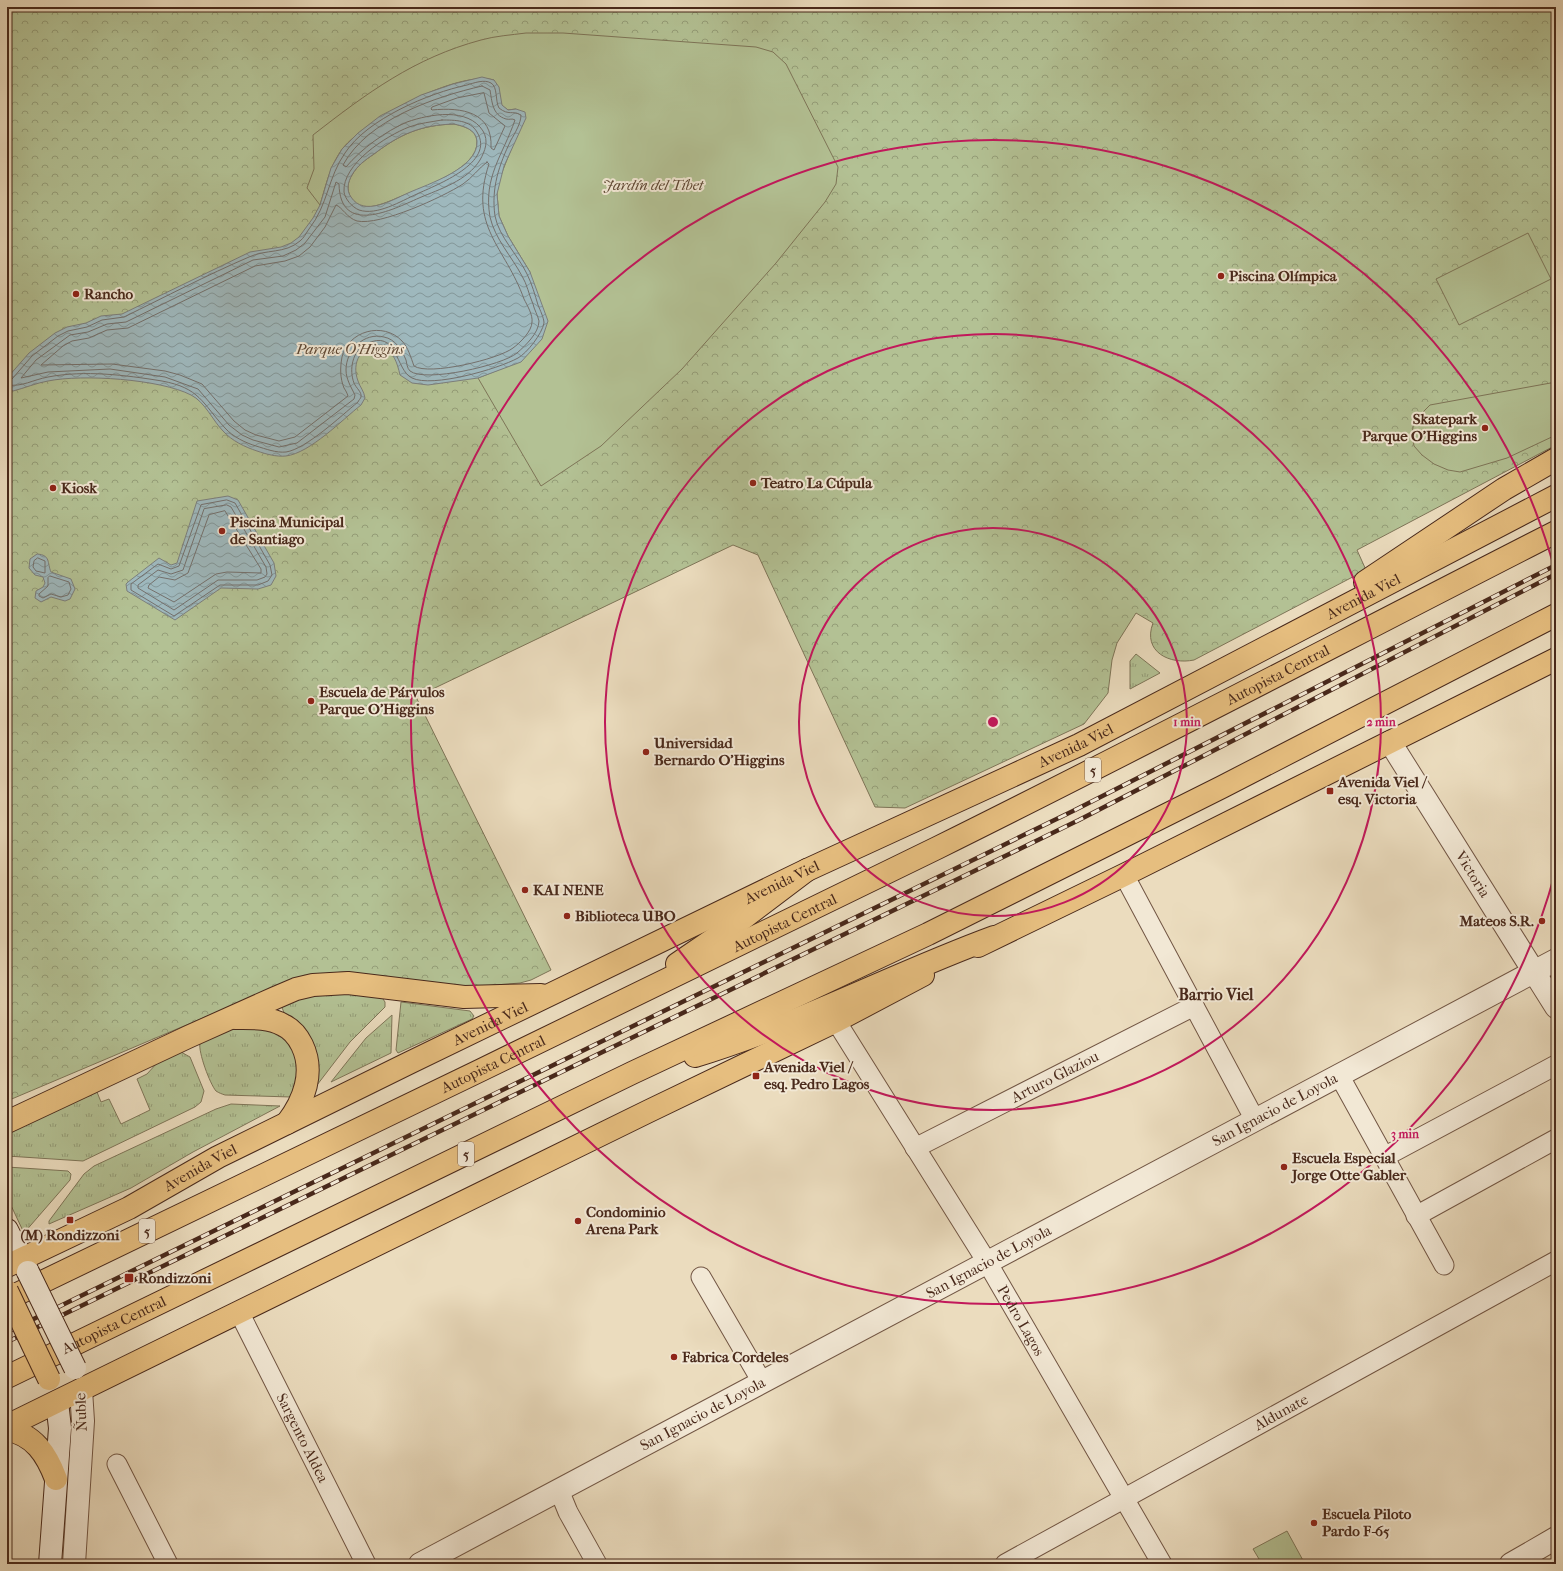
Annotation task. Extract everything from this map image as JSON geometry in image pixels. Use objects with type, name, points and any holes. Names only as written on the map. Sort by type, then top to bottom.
[{"type":"main road","points":[[1312,623],[1376,574],[1504,489],[1556,458]]},
{"type":"main road","name":"Avenida Viel","points":[[19,1266],[129,1208],[218,1157],[287,1123],[807,870],[1072,748],[1556,496]]},
{"type":"main road","name":"Autopista Central","points":[[7,1299],[626,1000],[1035,800],[1556,532]]},
{"type":"main road","name":"Autopista Central","points":[[7,1377],[632,1073],[928,934],[1229,783],[1556,615]]},
{"type":"main road","points":[[7,1426],[836,1021],[994,937],[1124,875],[1556,659]]},
{"type":"main road","points":[[626,1000],[737,923],[807,870]]},
{"type":"main road","points":[[632,1073],[678,1062],[757,1036],[937,959],[994,937]]},
{"type":"main road","points":[[9,1122],[230,1018],[296,989],[330,983],[372,985],[464,997],[550,995]]},
{"type":"main road","points":[[230,1018],[261,1018],[273,1021],[289,1028],[299,1041],[307,1059],[308,1078],[303,1097],[287,1123]]},
{"type":"main road","name":"Ñuble","points":[[7,1291],[49,1379],[57,1402]]},
{"type":"main road","points":[[7,1430],[18,1432],[33,1440],[45,1455],[56,1479]]},
{"type":"street","name":"Victoria","points":[[1390,742],[1556,1008]]},
{"type":"street","points":[[1124,875],[1255,1120]]},
{"type":"street","name":"San Ignacio de Loyola","points":[[420,1564],[1556,960]]},
{"type":"street","name":"Arturo Glaziou","points":[[915,1148],[1194,1006]]},
{"type":"street","name":"Pedro Lagos","points":[[836,1021],[987,1262],[1162,1564]]},
{"type":"street","points":[[1384,1157],[1556,1065]]},
{"type":"street","points":[[1339,1075],[1444,1265]]},
{"type":"street","points":[[1416,1216],[1556,1139]]},
{"type":"street","name":"Ñuble","points":[[7,1230],[19,1266],[75,1368],[81,1390],[83,1421],[74,1564]]},
{"type":"street","name":"Aldunate","points":[[1005,1564],[1556,1260]]},
{"type":"street","points":[[701,1277],[762,1382]]},
{"type":"street","name":"Sargento Aldea","points":[[239,1312],[366,1564]]},
{"type":"street","name":"Ñuble","points":[[50,1564],[60,1428],[57,1402]]},
{"type":"street","points":[[117,1464],[168,1564]]},
{"type":"street","points":[[560,1490],[568,1512],[597,1564]]},
{"type":"street","points":[[1511,1564],[1556,1538]]},
{"type":"green space","name":"Parque O'Higgins","points":[[7,7],[1556,7],[1556,445],[1357,550],[1366,570],[1194,660],[1176,660],[1160,654],[1151,642],[1153,623],[1136,613],[1117,643],[1112,660],[1108,693],[1084,724],[905,808],[875,807],[758,555],[733,545],[416,697],[551,970],[531,980],[520,983],[471,987],[344,972],[308,975],[276,987],[7,1101]]},
{"type":"green space","name":"Jardín del Tíbet","points":[[526,33],[563,33],[756,47],[773,52],[786,64],[838,167],[836,184],[825,202],[776,263],[682,369],[601,446],[541,486],[478,378],[521,361],[530,272],[508,236],[499,216],[497,194],[499,180],[512,147],[516,109],[508,110],[501,105],[494,80],[478,79],[458,82],[413,100],[391,112],[371,124],[343,148],[332,168],[320,205],[307,188],[314,169],[313,135],[372,91],[413,67],[457,48],[486,39]]},
{"type":"green space","points":[[454,124],[472,131],[477,141],[475,151],[468,161],[458,169],[432,184],[379,205],[368,207],[362,206],[357,204],[350,196],[348,191],[349,180],[356,169],[384,147],[411,132],[431,126]]},
{"type":"green space","points":[[1528,233],[1551,279],[1459,325],[1436,279]]},
{"type":"green space","name":"Skatepark Parque O'Higgins","points":[[1556,382],[1556,435],[1507,458],[1460,472],[1448,470],[1434,464],[1422,455],[1414,446],[1412,434],[1414,421],[1430,405]]},
{"type":"green space","points":[[1136,654],[1160,673],[1130,689],[1130,661]]},
{"type":"green space","points":[[345,993],[381,996],[385,1002],[385,1007],[350,1042],[314,1089],[281,1005],[306,997]]},
{"type":"green space","points":[[401,1002],[470,1011],[474,1016],[472,1019],[398,1053],[396,1050]]},
{"type":"green space","points":[[392,1015],[391,1053],[331,1082],[366,1038]]},
{"type":"green space","points":[[255,1024],[289,1038],[300,1064],[291,1097],[225,1095],[216,1091],[211,1082],[205,1068],[200,1043],[235,1028]]},
{"type":"green space","points":[[181,1052],[190,1057],[204,1091],[201,1102],[195,1107],[83,1161],[7,1156],[7,1132],[97,1092],[101,1102],[109,1099],[121,1124],[150,1110],[137,1079],[147,1074],[157,1063]]},
{"type":"green space","points":[[231,1104],[280,1106],[193,1152],[131,1188],[49,1224],[49,1221],[84,1174],[94,1166],[216,1109]]},
{"type":"green space","points":[[7,1167],[68,1171],[71,1174],[70,1180],[24,1233],[7,1197]]},
{"type":"green space","points":[[1287,1531],[1305,1564],[1262,1564],[1253,1549]]},
{"type":"water","points":[[482,77],[494,80],[499,87],[502,105],[508,110],[516,109],[525,112],[526,118],[504,166],[497,194],[499,216],[508,236],[530,272],[548,321],[542,339],[521,362],[478,378],[428,385],[412,383],[400,375],[394,358],[382,345],[368,348],[363,351],[357,361],[356,367],[358,381],[365,398],[361,405],[335,427],[305,449],[295,454],[286,456],[267,454],[252,449],[230,438],[219,427],[205,407],[196,398],[160,385],[121,379],[80,378],[48,381],[13,391],[9,389],[7,386],[8,377],[29,353],[55,333],[67,327],[86,323],[101,316],[122,314],[250,252],[281,247],[291,243],[299,237],[313,218],[320,205],[331,168],[342,149],[358,133],[380,116],[421,95],[453,84]],"holes":[[[454,124],[472,131],[477,141],[475,151],[470,159],[461,167],[439,180],[386,203],[363,206],[351,197],[348,192],[349,180],[364,161],[393,141],[411,132],[431,126]]]},
{"type":"water","name":"Piscina Municipal de Santiago","points":[[228,496],[238,500],[274,563],[276,576],[271,585],[258,589],[221,588],[175,620],[127,591],[126,584],[159,558],[171,565],[177,563],[197,501]]},
{"type":"water","points":[[37,554],[47,558],[51,572],[71,579],[75,589],[70,599],[65,601],[51,597],[41,602],[35,598],[36,591],[43,587],[45,583],[43,577],[35,575],[29,568],[30,559]]},
{"type":"railway","points":[[7,1332],[1073,811],[1556,565]]},
{"type":"railway","points":[[7,1342],[1079,820],[1556,574]]},
{"type":"place","name":"Piscina Olímpica","points":[[1221,276]]},
{"type":"place","name":"Rancho","points":[[76,294]]},
{"type":"place","name":"Skatepark Parque O'Higgins","points":[[1485,428]]},
{"type":"place","name":"Teatro La Cúpula","points":[[753,483]]},
{"type":"place","name":"Kiosk","points":[[53,488]]},
{"type":"place","name":"Piscina Municipal de Santiago","points":[[222,531]]},
{"type":"place","name":"Escuela de Párvulos Parque O’Higgins","points":[[311,701]]},
{"type":"place","name":"Universidad Bernardo O'Higgins","points":[[646,752]]},
{"type":"place","name":"Avenida Viel / esq. Victoria","points":[[1330,791]]},
{"type":"place","name":"KAI NENE","points":[[525,890]]},
{"type":"place","name":"Biblioteca UBO","points":[[567,916]]},
{"type":"place","name":"Mateos S.R.","points":[[1542,921]]},
{"type":"place","name":"Avenida Viel / esq. Pedro Lagos","points":[[756,1076]]},
{"type":"place","name":"Escuela Especial Jorge Otte Gabler","points":[[1284,1167]]},
{"type":"place","name":"(M) Rondizzoni","points":[[70,1220]]},
{"type":"place","name":"Condominio Arena Park","points":[[578,1221]]},
{"type":"place","name":"Rondizzoni","points":[[129,1278]]},
{"type":"place","name":"Fabrica Cordeles","points":[[674,1357]]},
{"type":"place","name":"Escuela Piloto Pardo F-65","points":[[1314,1523]]},
{"type":"district","name":"Barrio Viel","points":[[1216,994]]}]
